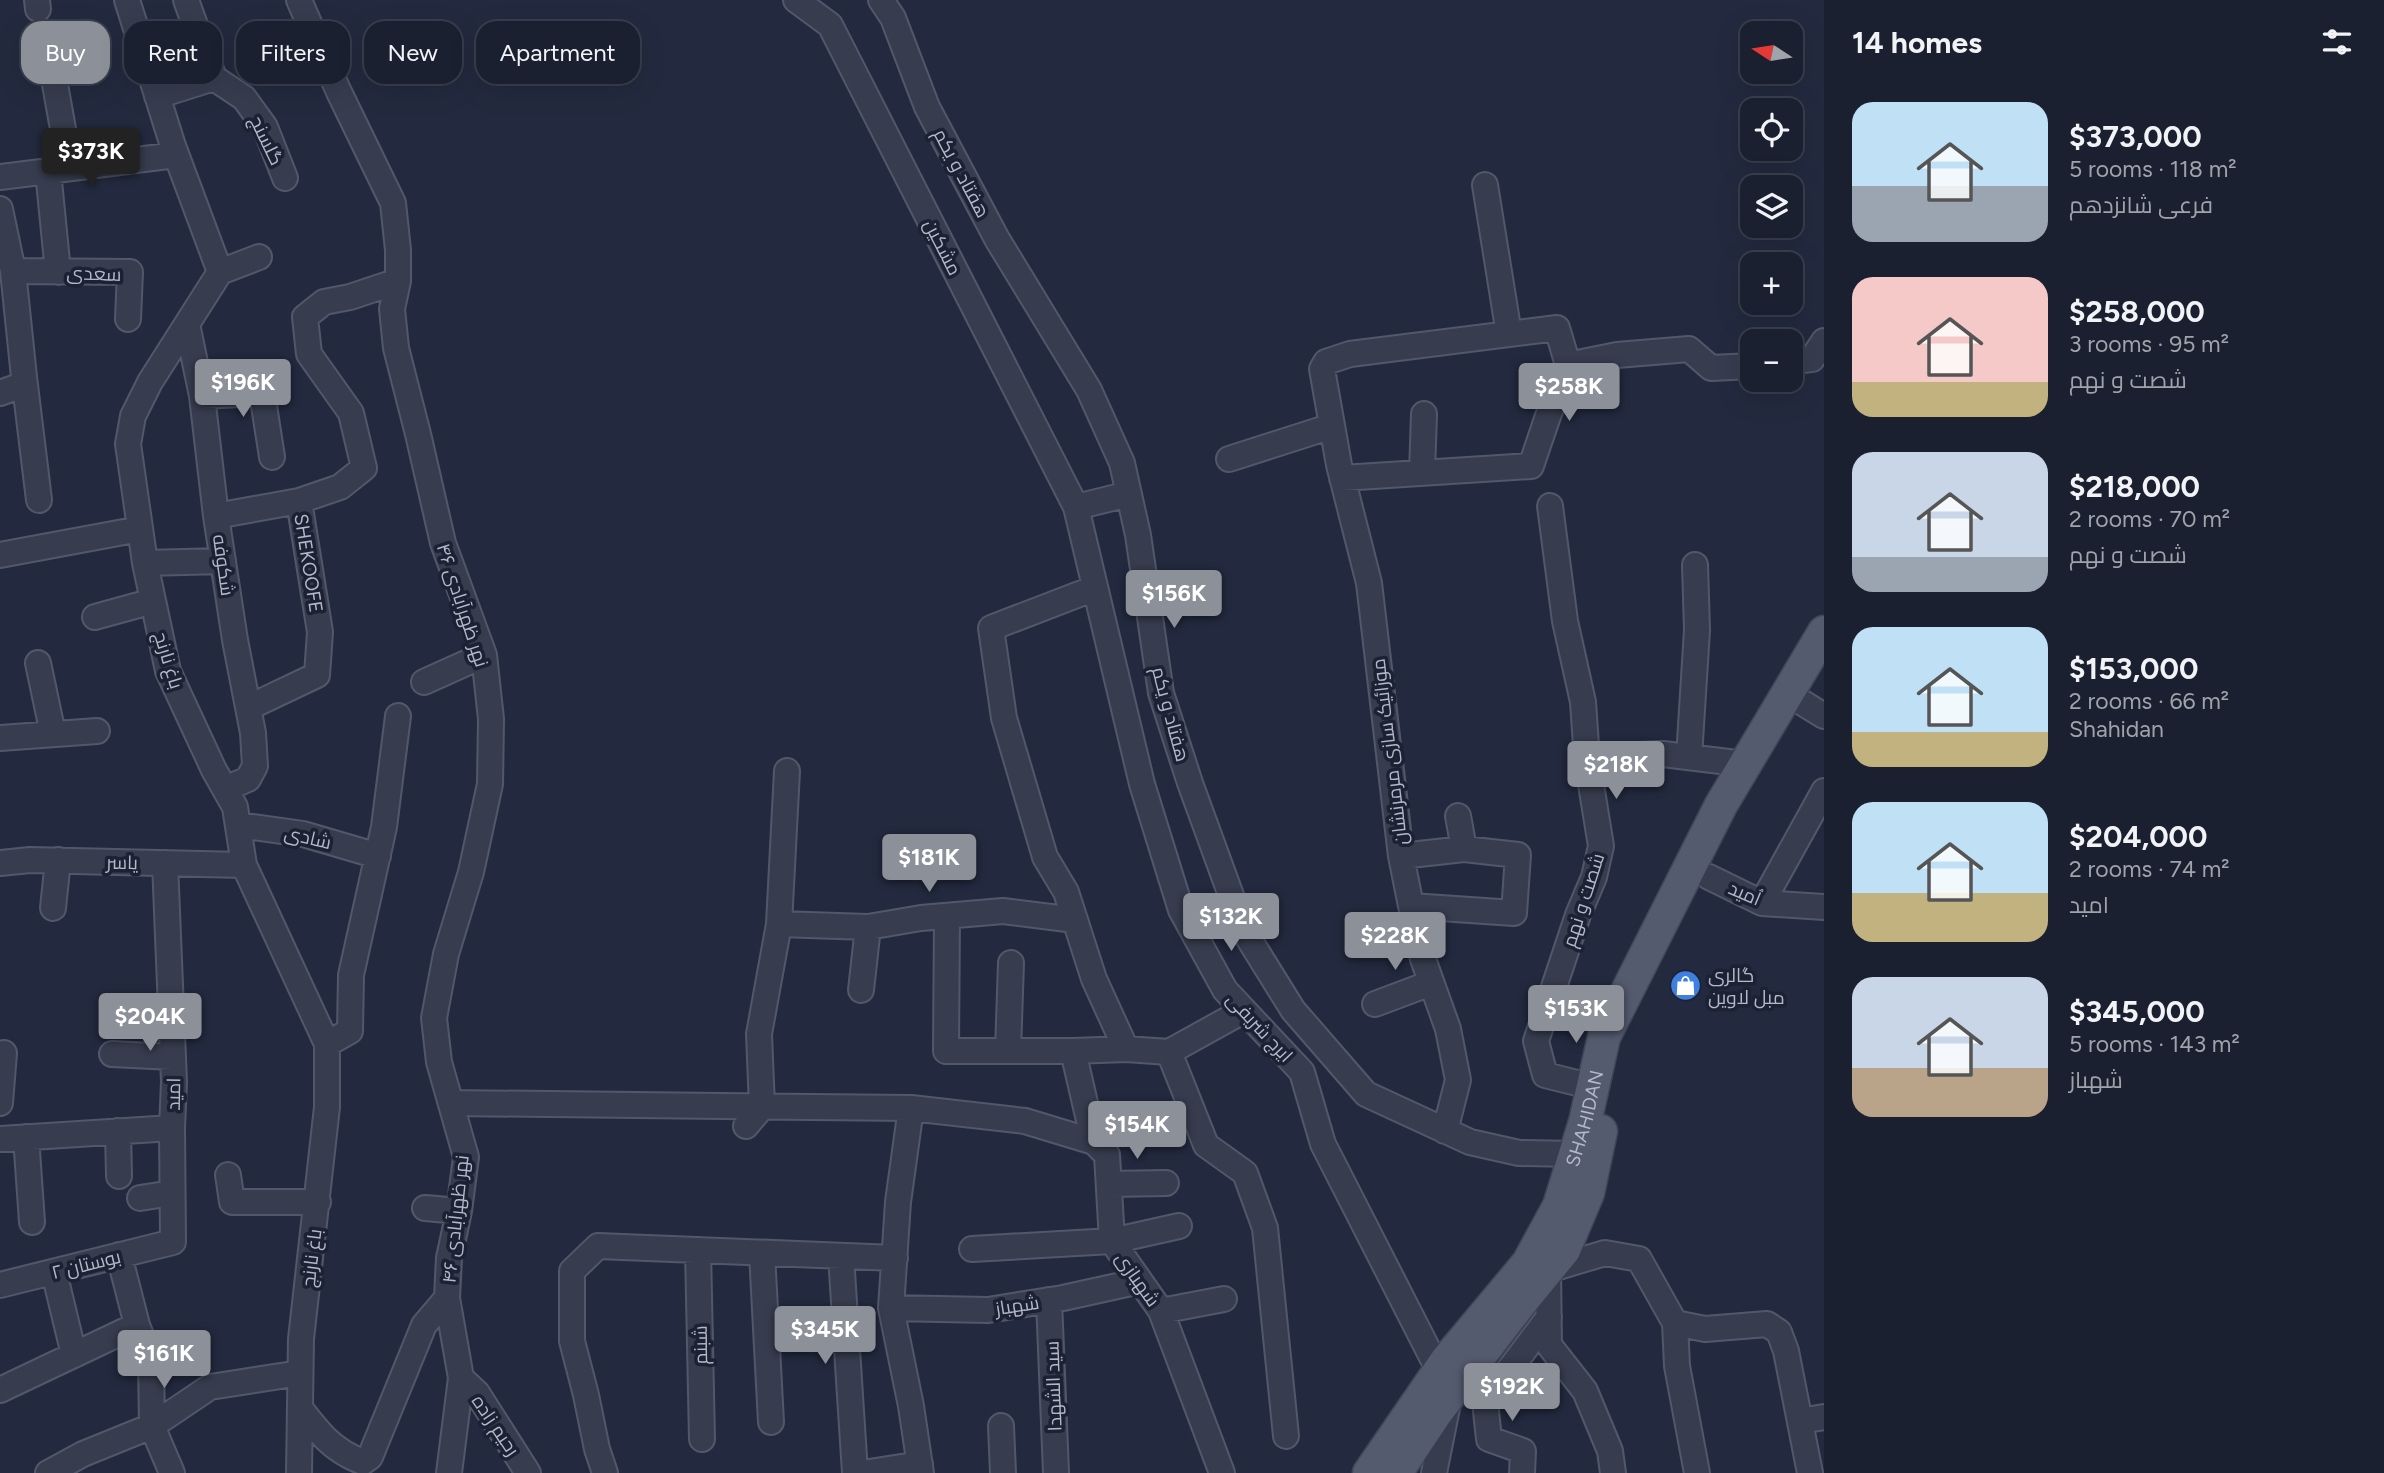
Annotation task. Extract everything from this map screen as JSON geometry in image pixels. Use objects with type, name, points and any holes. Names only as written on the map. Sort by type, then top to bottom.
[{"type":"main road","name":"SHAHIDAN","points":[[1369,1473],[1444,1383],[1528,1263],[1559,1206],[1593,1087],[1604,1037],[1721,804],[1824,632]]},
{"type":"main road","name":"SHAHIDAN","points":[[1396,1473],[1444,1383],[1471,1367],[1564,1250],[1588,1193],[1605,1094],[1617,1049],[1777,746],[1814,710],[1824,670]]},
{"type":"street","points":[[127,0],[176,155],[220,272],[259,257]]},
{"type":"street","points":[[186,0],[194,21]]},
{"type":"street","name":"نهر ظهرآبادی ۴۶","points":[[299,0],[338,90],[393,203],[398,250],[398,281],[392,309],[396,348],[443,543],[484,655],[491,719],[490,784],[471,872],[446,954],[434,1018],[439,1062],[466,1157],[449,1258],[447,1297],[461,1378],[449,1473]]},
{"type":"street","name":"مشکین","points":[[796,0],[830,25],[1076,507]]},
{"type":"street","name":"هفتاد و یکم","points":[[881,0],[893,18],[927,107],[990,227],[1089,390],[1122,463],[1138,535],[1161,693],[1190,783],[1244,931],[1293,1010],[1366,1094],[1470,1142],[1519,1153],[1575,1154]]},
{"type":"street","name":"گلسنج","points":[[222,83],[244,98],[265,127],[285,178]]},
{"type":"street","points":[[52,84],[59,169],[58,272]]},
{"type":"street","points":[[157,96],[195,84]]},
{"type":"street","points":[[0,177],[176,155]]},
{"type":"street","points":[[1342,478],[1531,466],[1568,365],[1557,328],[1509,334],[1485,185]]},
{"type":"street","points":[[0,209],[4,247],[13,271],[39,500]]},
{"type":"street","name":"سعدی","points":[[13,271],[130,272],[128,319]]},
{"type":"street","name":"باغ نارنج","points":[[220,272],[150,382],[132,416],[128,444],[145,563],[168,671],[214,771],[235,807],[244,864],[327,1044],[327,1107],[301,1339],[299,1473]]},
{"type":"street","name":"SHEKOOFE","points":[[247,702],[258,703],[317,674],[320,632],[299,501],[340,487],[364,468],[351,413],[309,354],[305,317],[324,302],[350,297],[398,281]]},
{"type":"street","name":"شکوفه","points":[[187,324],[202,396],[216,516],[253,733],[255,766],[248,779],[225,789]]},
{"type":"street","name":"موزائیک سازی مرمرنشان","points":[[1445,1131],[1458,1080],[1448,1029],[1423,959],[1401,856],[1369,583],[1342,478],[1322,369],[1326,362],[1350,354],[1509,334]]},
{"type":"street","points":[[1568,365],[1617,355],[1689,349],[1711,368],[1740,367]]},
{"type":"street","points":[[0,393],[22,385],[24,377]]},
{"type":"street","points":[[202,396],[262,393],[272,457]]},
{"type":"street","points":[[1422,473],[1424,414]]},
{"type":"street","points":[[1229,459],[1332,426]]},
{"type":"street","points":[[1076,507],[1129,494]]},
{"type":"street","points":[[216,516],[299,501]]},
{"type":"street","name":"شصت و نهم","points":[[1550,506],[1565,621],[1583,702],[1587,760],[1601,846],[1594,877],[1578,915],[1536,1041],[1545,1075],[1593,1087]]},
{"type":"street","name":"ایرج شریفی","points":[[1076,507],[1142,785],[1181,910],[1225,990],[1302,1072],[1323,1144],[1444,1383]]},
{"type":"street","points":[[0,555],[141,529]]},
{"type":"street","points":[[145,563],[223,561]]},
{"type":"street","points":[[1689,757],[1698,631],[1695,565]]},
{"type":"street","points":[[1095,588],[991,628],[1004,718],[1045,857],[1066,892],[1094,979],[1126,1049]]},
{"type":"street","points":[[95,617],[153,601]]},
{"type":"street","points":[[424,682],[484,655]]},
{"type":"street","points":[[38,663],[53,734]]},
{"type":"street","points":[[327,1044],[350,1031],[351,975],[384,827],[398,716]]},
{"type":"street","points":[[0,737],[97,731]]},
{"type":"street","points":[[1587,760],[1615,755],[1663,754],[1745,764]]},
{"type":"street","points":[[746,1126],[762,1107],[759,1034],[779,924],[787,771]]},
{"type":"street","points":[[1762,903],[1824,791]]},
{"type":"street","points":[[1458,816],[1464,849]]},
{"type":"street","name":"شادی","points":[[238,825],[303,834],[378,856]]},
{"type":"street","points":[[1401,856],[1464,849],[1518,855],[1514,913],[1411,906]]},
{"type":"street","points":[[53,908],[58,860]]},
{"type":"street","name":"یاسر","points":[[0,863],[58,860],[244,864]]},
{"type":"street","name":"امید","points":[[165,863],[173,1057],[173,1242]]},
{"type":"street","name":"اُمید","points":[[1709,877],[1762,903],[1824,907]]},
{"type":"street","points":[[779,924],[868,927],[1003,911],[1075,920]]},
{"type":"street","points":[[947,916],[946,1051],[1126,1049],[1170,1052],[1243,1011]]},
{"type":"street","points":[[860,990],[868,927]]},
{"type":"street","points":[[1008,1051],[1011,963]]},
{"type":"street","points":[[1375,1004],[1431,983]]},
{"type":"street","name":"شهبازی","points":[[1073,1051],[1094,1142],[1107,1154],[1112,1241],[1161,1311],[1222,1473]]},
{"type":"street","points":[[1170,1052],[1206,1145],[1245,1173],[1265,1228],[1286,1436]]},
{"type":"street","points":[[0,1103],[4,1053]]},
{"type":"street","points":[[112,1054],[173,1057]]},
{"type":"street","points":[[451,1103],[911,1108],[1025,1121],[1094,1142]]},
{"type":"street","points":[[863,1473],[920,1468],[911,1406],[891,1308],[898,1202],[911,1108]]},
{"type":"street","points":[[0,1139],[172,1128]]},
{"type":"street","points":[[118,1131],[119,1176]]},
{"type":"street","points":[[26,1137],[32,1222]]},
{"type":"street","points":[[228,1175],[232,1202],[318,1202]]},
{"type":"street","points":[[1110,1184],[1166,1183]]},
{"type":"street","points":[[140,1198],[172,1193]]},
{"type":"street","points":[[425,1208],[458,1211]]},
{"type":"street","points":[[972,1249],[1112,1241],[1179,1226]]},
{"type":"street","name":"بوستان ۲","points":[[0,1285],[173,1242]]},
{"type":"street","points":[[605,1473],[572,1341],[572,1272],[598,1246],[895,1258]]},
{"type":"street","name":"شبنم","points":[[698,1250],[702,1439]]},
{"type":"street","points":[[762,1253],[771,1422]]},
{"type":"street","points":[[1613,1473],[1610,1451],[1585,1391],[1549,1345],[1548,1270],[1605,1254],[1639,1259],[1675,1323],[1677,1366],[1697,1473]]},
{"type":"street","points":[[119,1255],[137,1325],[151,1361],[152,1426],[172,1473]]},
{"type":"street","points":[[841,1256],[855,1473]]},
{"type":"street","points":[[54,1272],[74,1356]]},
{"type":"street","name":"شهباز","points":[[891,1308],[988,1310],[1140,1281]]},
{"type":"street","points":[[300,1408],[320,1434],[344,1455],[363,1462],[370,1457],[425,1325],[447,1297]]},
{"type":"street","points":[[1161,1311],[1224,1299]]},
{"type":"street","name":"سید الشهدا","points":[[1049,1300],[1056,1473]]},
{"type":"street","points":[[1485,1402],[1549,1317]]},
{"type":"street","points":[[1675,1323],[1705,1329],[1767,1324],[1779,1332],[1812,1419],[1811,1473]]},
{"type":"street","points":[[0,1391],[137,1325]]},
{"type":"street","points":[[1471,1367],[1485,1402],[1489,1439],[1522,1451],[1522,1473]]},
{"type":"street","points":[[48,1473],[89,1464],[210,1387],[300,1373]]},
{"type":"street","name":"رحیم زاده","points":[[461,1378],[477,1393],[528,1473]]},
{"type":"street","points":[[1434,1473],[1444,1383]]},
{"type":"street","points":[[1001,1426],[1003,1473]]},
{"type":"place","name":"گالری مبل لاوین","points":[[1685,986]]}]
